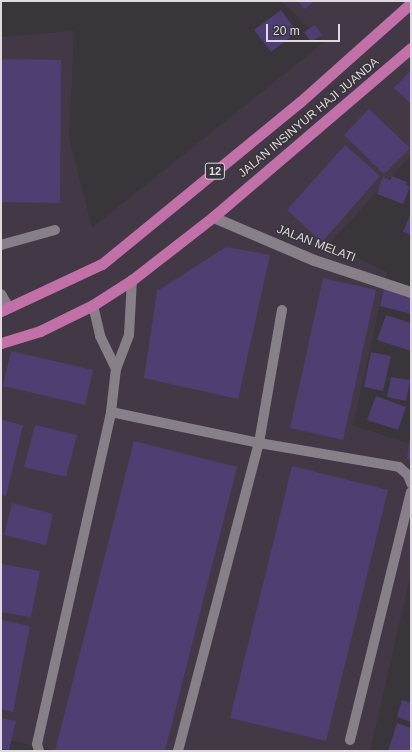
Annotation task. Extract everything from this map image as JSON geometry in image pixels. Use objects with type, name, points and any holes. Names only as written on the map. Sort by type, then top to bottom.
[{"type":"highway","name":"JALAN INSINYUR HAJI JUANDA","points":[[5,310],[102,264],[300,102],[411,4]]},
{"type":"highway","name":"JALAN INSINYUR HAJI JUANDA","points":[[1,343],[40,331],[93,305],[132,280],[213,217],[411,48]]},
{"type":"street","name":"JALAN MELATI","points":[[213,217],[314,260],[411,292]]},
{"type":"lane","points":[[1,245],[56,230]]},
{"type":"lane","points":[[39,751],[37,744],[111,412],[116,368],[130,335],[132,280]]},
{"type":"lane","points":[[1,294],[5,310]]},
{"type":"lane","points":[[93,305],[100,336],[116,368]]},
{"type":"lane","points":[[178,751],[259,443],[282,310]]},
{"type":"lane","points":[[111,412],[259,443],[399,466],[408,475],[411,483]]},
{"type":"lane","points":[[350,740],[411,492]]},
{"type":"shaded area","points":[[281,1],[411,1],[411,155],[329,244],[387,272],[353,425],[411,444],[411,573],[370,751],[57,751],[1,738],[1,37],[74,31],[69,138],[92,228],[324,42]]},
{"type":"building","points":[[298,1],[314,1],[305,9]]},
{"type":"building","points":[[281,10],[297,32],[271,52],[254,30]]},
{"type":"building","points":[[315,25],[322,35],[311,42],[304,32]]},
{"type":"building","points":[[1,59],[61,60],[60,203],[1,202]]},
{"type":"building","points":[[411,70],[411,104],[394,88]]},
{"type":"building","points":[[369,109],[410,148],[384,174],[344,135]]},
{"type":"building","points":[[345,145],[380,176],[322,242],[287,210]]},
{"type":"building","points":[[392,176],[407,182],[406,185],[410,187],[403,204],[377,194],[383,177],[390,180]]},
{"type":"building","points":[[411,215],[411,235],[403,232]]},
{"type":"building","points":[[226,247],[270,255],[238,399],[144,378],[157,291]]},
{"type":"building","points":[[323,278],[376,290],[343,440],[290,428]]},
{"type":"building","points":[[384,287],[411,294],[411,314],[380,306]]},
{"type":"building","points":[[386,315],[411,323],[411,351],[377,340]]},
{"type":"building","points":[[11,351],[93,370],[85,405],[3,386]]},
{"type":"building","points":[[371,352],[391,356],[383,391],[364,387]]},
{"type":"building","points":[[391,377],[410,380],[406,401],[387,397]]},
{"type":"building","points":[[376,396],[406,407],[398,430],[367,420]]},
{"type":"building","points":[[1,420],[23,425],[6,496],[1,495]]},
{"type":"building","points":[[35,425],[77,435],[66,477],[24,467]]},
{"type":"building","points":[[410,437],[411,438],[411,460],[407,459]]},
{"type":"building","points":[[134,441],[237,467],[165,751],[55,751]]},
{"type":"building","points":[[292,466],[388,490],[326,741],[230,718]]},
{"type":"building","points":[[12,503],[53,514],[46,545],[4,535]]},
{"type":"building","points":[[1,564],[40,571],[31,617],[1,612]]},
{"type":"building","points":[[1,620],[30,626],[13,712],[1,709]]},
{"type":"building","points":[[402,700],[411,703],[411,722],[397,717]]},
{"type":"building","points":[[1,718],[16,721],[9,750],[1,749]]},
{"type":"building","points":[[397,723],[411,728],[411,751],[388,751]]}]
